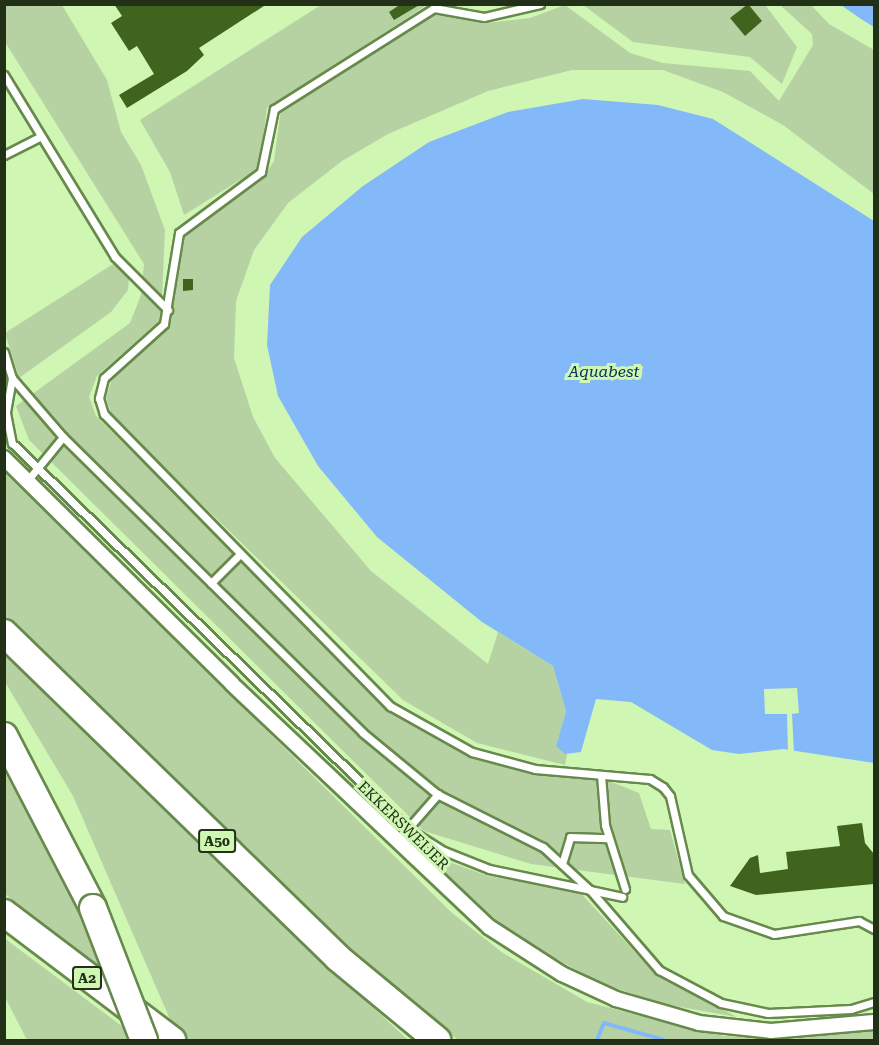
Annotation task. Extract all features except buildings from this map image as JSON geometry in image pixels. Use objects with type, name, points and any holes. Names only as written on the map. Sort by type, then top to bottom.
[{"type":"highway","name":"A50","points":[[4,633],[338,958],[436,1041]]},
{"type":"highway","name":"A2","points":[[4,736],[93,908],[144,1041]]},
{"type":"highway","name":"A2","points":[[4,913],[172,1041]]},
{"type":"street","name":"EKKERSWEIJER","points":[[4,458],[396,842],[489,927],[562,974],[616,999],[724,1027],[817,1030],[874,1022]]},
{"type":"lane","points":[[540,4],[483,16],[435,6],[274,109],[261,172],[179,232],[164,324],[104,378],[99,398],[104,414],[239,555],[390,706],[472,752],[536,769],[651,779],[663,787],[670,796],[688,875],[723,916],[774,934],[859,921],[874,929]]},
{"type":"lane","points":[[4,75],[39,137],[115,257],[168,310]]},
{"type":"lane","points":[[4,155],[39,137]]},
{"type":"lane","points":[[4,352],[12,378],[63,437],[363,733],[438,794],[543,848],[590,890],[660,970],[721,1003],[778,1013],[851,1010],[874,1002]]},
{"type":"lane","points":[[12,378],[6,413],[12,443],[410,830],[489,869],[590,890],[623,893],[608,838],[601,775]]},
{"type":"lane","points":[[27,482],[39,471],[63,437]]},
{"type":"lane","points":[[211,583],[239,555]]},
{"type":"lane","points":[[396,842],[410,830],[438,794]]},
{"type":"lane","points":[[562,864],[563,846],[570,837],[608,838]]},
{"type":"green space","points":[[5,5],[62,5],[107,80],[121,132],[141,165],[165,230],[161,319],[97,376],[89,397],[96,416],[396,711],[437,739],[504,766],[609,781],[639,793],[651,829],[670,830],[685,884],[531,864],[424,831],[29,440],[16,406],[130,323],[141,295],[144,264],[5,42]]},
{"type":"green space","points":[[321,5],[427,5],[267,108],[259,168],[184,215],[170,172],[140,120]]},
{"type":"green space","points":[[565,5],[630,53],[663,63],[750,71],[779,101],[813,45],[812,34],[780,5],[811,5],[829,24],[874,50],[874,194],[783,125],[723,92],[663,70],[572,70],[488,91],[388,134],[342,161],[288,203],[254,250],[236,301],[234,358],[253,417],[275,458],[371,571],[488,664],[498,632],[553,666],[566,711],[556,746],[567,754],[565,765],[477,743],[403,700],[111,413],[106,397],[111,382],[128,361],[168,329],[185,236],[263,178],[274,161],[281,109],[436,14],[487,23],[530,18]]},
{"type":"green space","points":[[583,5],[765,5],[797,47],[782,84],[750,57],[633,42]]},
{"type":"green space","points":[[124,257],[130,267],[128,290],[111,312],[19,378],[5,333]]},
{"type":"green space","points":[[4,472],[452,913],[503,953],[587,1002],[723,1036],[791,1039],[874,1029],[874,1040],[458,1040],[344,950],[5,618]]},
{"type":"green space","points":[[5,652],[209,854],[408,1040],[186,1040],[176,1033],[73,796],[5,682]]},
{"type":"green space","points":[[4,772],[57,859],[103,975],[5,894]]},
{"type":"green space","points":[[416,850],[488,876],[578,890],[655,974],[737,1017],[663,1004],[601,983],[517,938]]},
{"type":"green space","points":[[4,938],[123,1027],[128,1040],[27,1040],[5,997]]},
{"type":"water","points":[[841,5],[874,5],[874,27],[861,19]]},
{"type":"water","name":"Aquabest","points":[[583,99],[658,105],[713,119],[874,221],[874,763],[783,749],[739,754],[712,750],[631,702],[596,699],[581,752],[565,754],[556,746],[566,711],[553,666],[482,622],[377,537],[318,466],[278,396],[267,345],[270,285],[302,237],[363,186],[429,142],[508,112]]},
{"type":"pier","points":[[797,688],[799,713],[792,714],[794,753],[788,753],[787,714],[765,714],[764,689]]},
{"type":"waterway","points":[[597,1040],[604,1023],[664,1040]]}]
